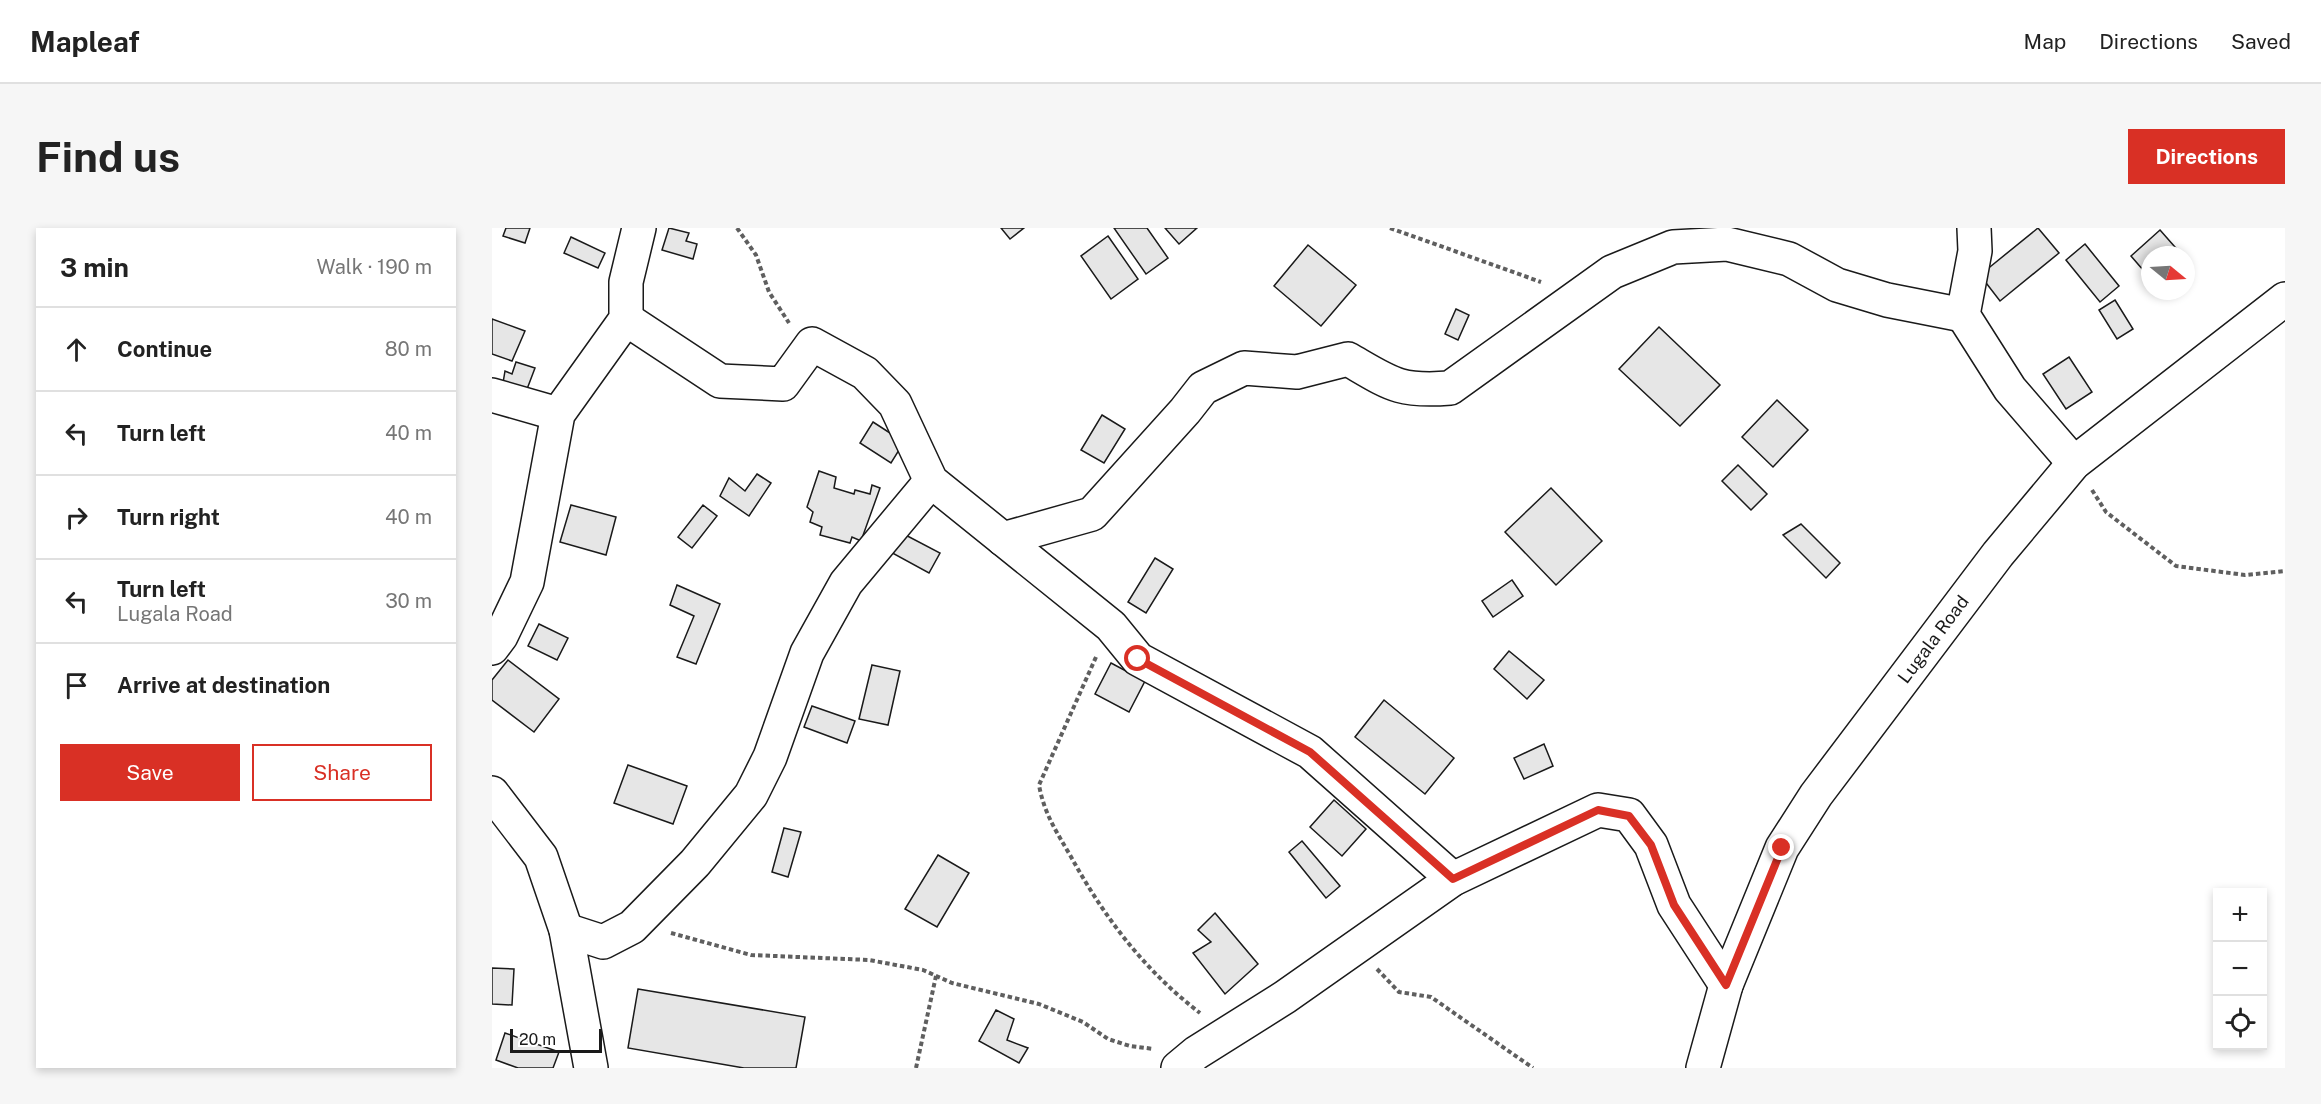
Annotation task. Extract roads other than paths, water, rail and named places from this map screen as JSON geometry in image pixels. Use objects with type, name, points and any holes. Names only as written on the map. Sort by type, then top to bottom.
[{"type":"street","points":[[492,648],[501,636],[527,582],[558,414],[626,319],[626,282],[639,228]]},
{"type":"street","points":[[1974,228],[1975,251],[1963,315],[2010,389],[2074,463]]},
{"type":"street","points":[[1004,539],[1092,514],[1203,388],[1244,368],[1297,372],[1348,359],[1395,387],[1425,390],[1450,388],[1612,272],[1673,247],[1727,244],[1788,259],[1837,285],[1887,300],[1963,315]]},
{"type":"street","name":"Lugala Road","points":[[1702,1068],[1726,985],[1782,848],[1816,795],[1998,554],[2074,463],[2285,299]]},
{"type":"street","points":[[626,319],[720,381],[783,384],[812,344],[864,373],[896,404],[931,481],[1111,627],[1138,659],[1310,752],[1453,879]]},
{"type":"street","points":[[492,395],[558,414]]},
{"type":"street","points":[[566,930],[603,942],[632,927],[695,863],[751,795],[770,757],[807,653],[846,583],[931,481]]},
{"type":"street","points":[[492,793],[540,857],[566,930],[591,1068]]},
{"type":"street","points":[[1187,1060],[1453,879],[1598,810],[1629,816],[1651,845],[1674,905],[1726,985]]}]
